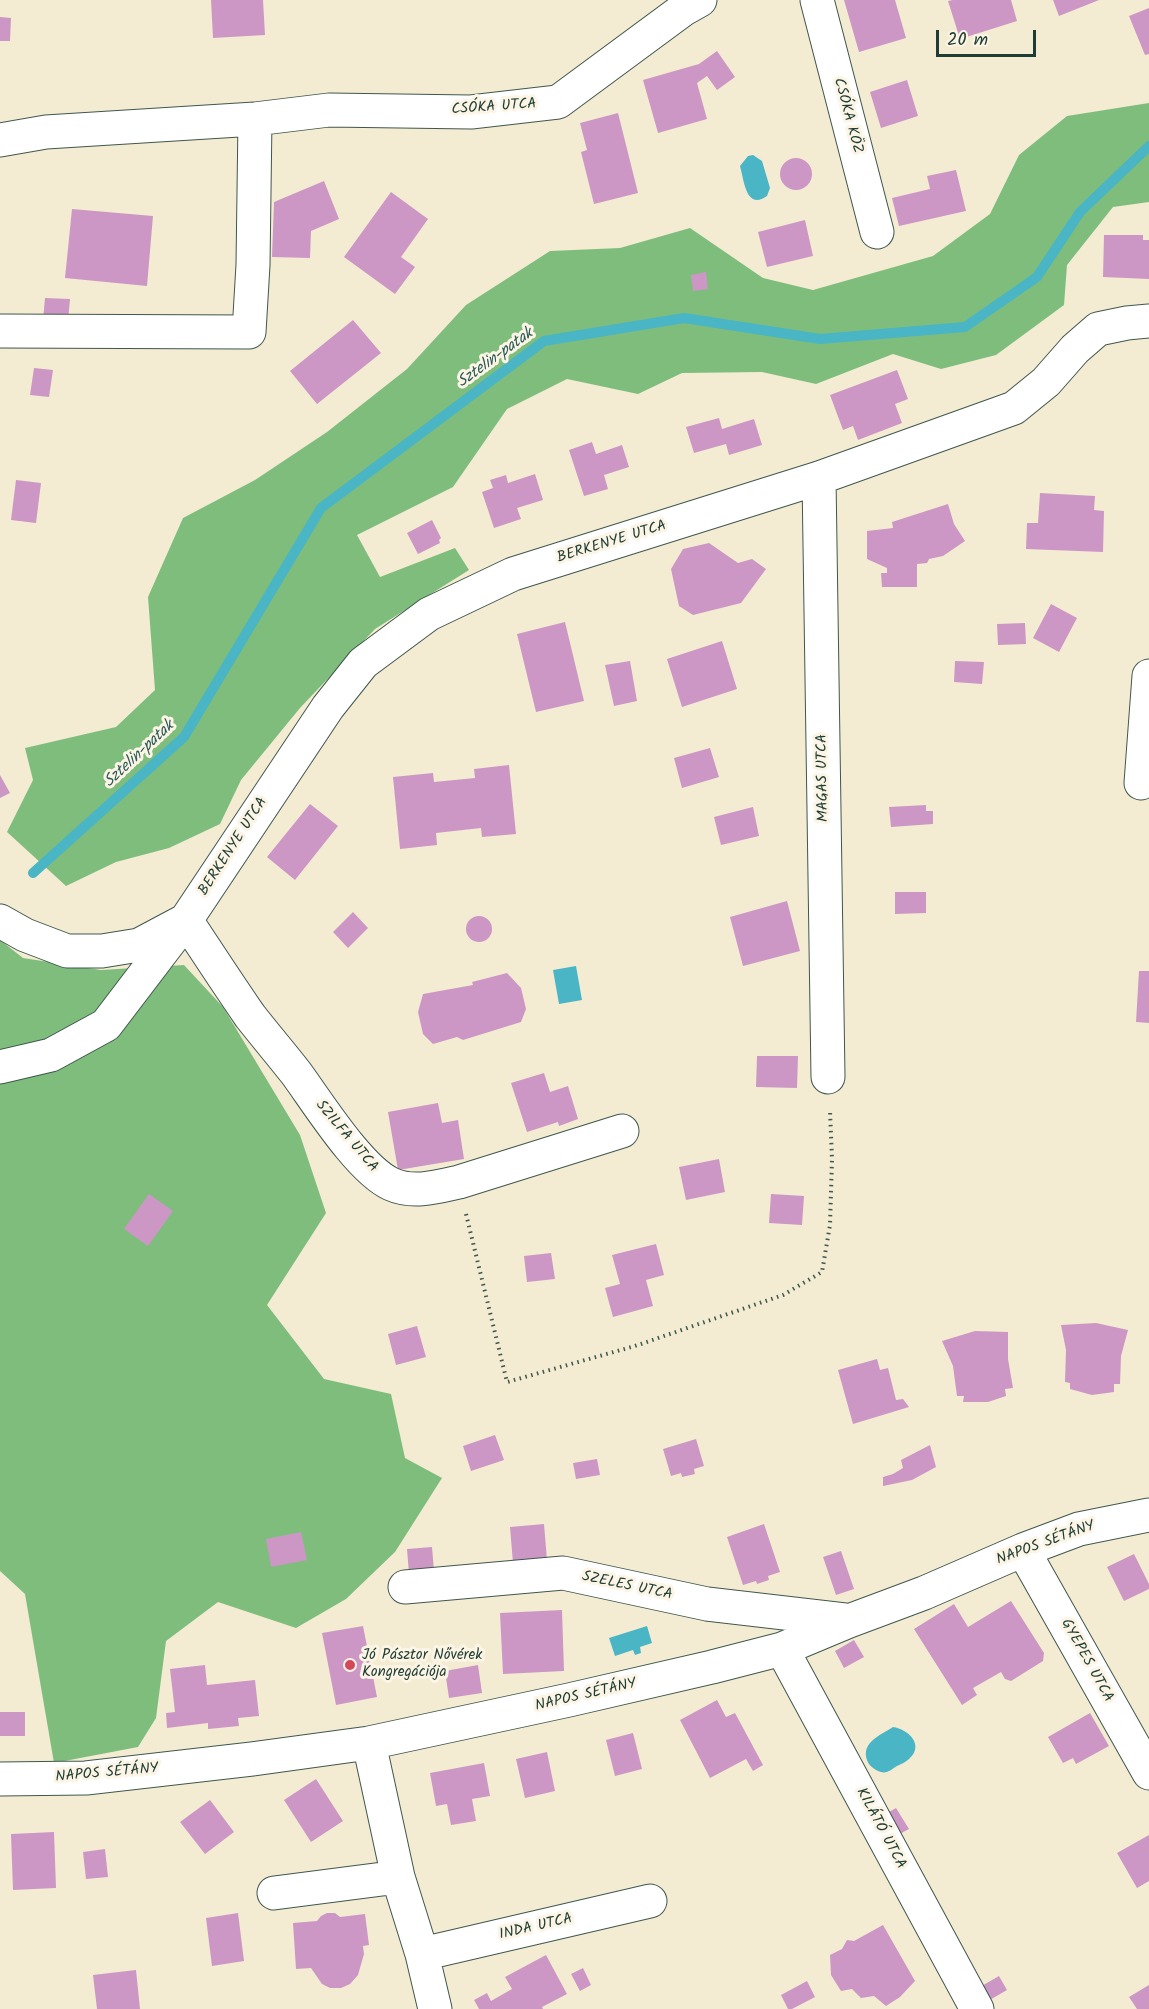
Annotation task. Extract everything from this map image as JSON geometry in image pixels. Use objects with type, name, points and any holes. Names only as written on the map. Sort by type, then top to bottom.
[{"type":"street","name":"CSÓKA UTCA","points":[[0,140],[46,132],[255,119],[329,110],[471,112],[558,102],[684,9],[700,0]]},
{"type":"street","name":"CSÓKA KÖZ","points":[[817,0],[878,232]]},
{"type":"street","points":[[0,331],[249,332],[253,265],[255,119]]},
{"type":"street","name":"BERKENYE UTCA","points":[[0,1067],[51,1055],[106,1025],[186,920],[264,801],[363,663],[429,614],[513,574],[819,478],[1014,408],[1046,382],[1074,349],[1098,329],[1149,321]]},
{"type":"street","name":"MAGAS UTCA","points":[[819,478],[828,1077]]},
{"type":"street","points":[[1140,783],[1149,676]]},
{"type":"street","name":"BERKENYE UTCA","points":[[0,921],[67,951],[102,951],[139,945],[186,920]]},
{"type":"street","name":"SZILFA UTCA","points":[[186,920],[252,1017],[343,1137],[372,1172],[392,1184],[413,1189],[459,1182],[622,1131]]},
{"type":"street","name":"NAPOS SÉTÁNY","points":[[0,1779],[86,1779],[369,1743],[580,1698],[782,1649],[1079,1529],[1149,1515]]},
{"type":"street","name":"GYEPES UTCA","points":[[1023,1550],[1149,1773]]},
{"type":"street","name":"SZELES UTCA","points":[[405,1587],[562,1573],[707,1604],[849,1621]]},
{"type":"street","name":"KILÁTÓ UTCA","points":[[782,1649],[977,2009]]},
{"type":"street","points":[[369,1743],[398,1877],[422,1954],[435,2009]]},
{"type":"street","points":[[274,1893],[398,1877]]},
{"type":"street","name":"INDA UTCA","points":[[422,1954],[650,1901]]},
{"type":"path","points":[[459,1182],[507,1382],[635,1346],[783,1295],[822,1272],[831,1214],[832,1159],[828,1077]]},
{"type":"green space","points":[[1149,103],[1149,202],[1113,207],[1067,265],[1064,305],[996,355],[941,369],[893,354],[816,384],[762,372],[682,373],[638,394],[567,379],[507,409],[453,487],[357,535],[380,577],[455,548],[469,570],[375,629],[300,708],[241,780],[220,824],[169,848],[116,862],[66,886],[7,832],[33,780],[25,748],[116,727],[155,690],[148,597],[183,518],[255,480],[327,432],[407,369],[466,305],[550,251],[620,248],[690,228],[763,278],[813,290],[933,256],[990,214],[1019,155],[1067,116]]},
{"type":"green space","points":[[0,940],[23,958],[101,970],[184,965],[223,1007],[300,1135],[326,1213],[267,1305],[324,1379],[391,1394],[405,1458],[442,1478],[395,1552],[346,1599],[296,1628],[218,1602],[166,1641],[156,1718],[138,1747],[54,1763],[25,1594],[0,1571]]},
{"type":"water","points":[[753,155],[762,161],[770,188],[767,196],[760,200],[754,200],[747,192],[740,166],[748,156]]},
{"type":"water","points":[[576,966],[582,1000],[559,1004],[553,970]]},
{"type":"water","points":[[647,1626],[652,1643],[640,1647],[641,1653],[635,1655],[633,1650],[615,1656],[609,1638]]},
{"type":"water","points":[[893,1727],[899,1728],[913,1738],[914,1754],[887,1772],[881,1772],[868,1762],[867,1748],[873,1740]]},
{"type":"building","points":[[211,0],[263,0],[265,35],[213,38]]},
{"type":"building","points":[[844,0],[895,0],[906,38],[859,52]]},
{"type":"building","points":[[1011,0],[1017,21],[960,39],[948,1]]},
{"type":"building","points":[[1053,0],[1099,0],[1059,16]]},
{"type":"building","points":[[1149,8],[1149,54],[1145,55],[1129,16]]},
{"type":"building","points":[[0,17],[11,18],[10,41],[0,41]]},
{"type":"building","points":[[717,51],[735,77],[717,90],[707,76],[697,83],[707,119],[658,133],[643,80],[699,64]]},
{"type":"building","points":[[907,80],[918,116],[881,128],[870,92]]},
{"type":"building","points":[[618,113],[638,193],[594,204],[581,152],[587,150],[580,123]]},
{"type":"building","points":[[796,158],[807,163],[812,174],[807,185],[796,190],[785,185],[780,174],[785,163]]},
{"type":"building","points":[[956,170],[966,211],[899,226],[892,198],[930,189],[927,176]]},
{"type":"building","points":[[324,181],[339,219],[311,231],[310,258],[272,257],[274,202]]},
{"type":"building","points":[[391,192],[428,219],[401,257],[415,267],[395,294],[344,257]]},
{"type":"building","points":[[72,209],[153,216],[147,286],[65,278]]},
{"type":"building","points":[[805,220],[813,256],[767,267],[758,232]]},
{"type":"building","points":[[1104,235],[1143,235],[1143,240],[1149,240],[1149,279],[1103,277]]},
{"type":"building","points":[[706,272],[708,289],[693,291],[691,275]]},
{"type":"building","points":[[45,298],[70,299],[68,321],[43,320]]},
{"type":"building","points":[[353,320],[381,353],[317,404],[290,371]]},
{"type":"building","points":[[34,368],[53,370],[49,397],[30,395]]},
{"type":"building","points":[[897,370],[908,399],[895,404],[902,423],[858,440],[853,426],[843,430],[830,395]]},
{"type":"building","points":[[719,418],[722,429],[754,419],[762,445],[729,455],[726,444],[694,453],[686,427]]},
{"type":"building","points":[[592,442],[596,454],[622,445],[629,467],[604,475],[608,489],[584,496],[569,450]]},
{"type":"building","points":[[535,474],[543,500],[517,508],[521,519],[494,528],[482,492],[493,488],[490,480],[506,475],[508,483]]},
{"type":"building","points":[[16,480],[41,483],[36,523],[11,520]]},
{"type":"building","points":[[1040,493],[1095,496],[1094,510],[1104,511],[1103,552],[1026,549],[1027,523],[1038,523]]},
{"type":"building","points":[[948,504],[954,524],[965,541],[943,556],[929,559],[927,563],[917,564],[917,587],[882,587],[881,573],[887,573],[887,568],[867,559],[867,531],[893,528],[892,522]]},
{"type":"building","points":[[432,520],[441,538],[440,543],[418,554],[407,533]]},
{"type":"building","points":[[709,543],[738,563],[752,559],[766,569],[741,603],[693,615],[679,606],[671,569],[683,549]]},
{"type":"building","points":[[1051,604],[1077,618],[1059,652],[1033,638]]},
{"type":"building","points":[[565,622],[584,701],[536,712],[517,634]]},
{"type":"building","points":[[1025,623],[1026,644],[998,645],[997,624]]},
{"type":"building","points":[[722,641],[737,689],[682,707],[667,659]]},
{"type":"building","points":[[630,661],[637,701],[614,706],[605,665]]},
{"type":"building","points":[[955,661],[984,662],[982,684],[954,682]]},
{"type":"building","points":[[710,748],[719,777],[682,788],[674,758]]},
{"type":"building","points":[[509,765],[516,834],[482,837],[481,828],[436,833],[437,845],[400,849],[393,777],[433,773],[434,782],[475,778],[474,769]]},
{"type":"building","points":[[0,775],[10,793],[0,798]]},
{"type":"building","points":[[310,804],[338,826],[295,880],[267,857]]},
{"type":"building","points":[[926,805],[926,811],[933,811],[933,824],[891,827],[889,807]]},
{"type":"building","points":[[753,807],[759,836],[721,845],[714,817]]},
{"type":"building","points":[[895,892],[926,892],[926,913],[895,914]]},
{"type":"building","points":[[787,901],[800,951],[743,966],[730,917]]},
{"type":"building","points":[[353,912],[368,928],[348,948],[333,932]]},
{"type":"building","points":[[479,916],[489,919],[492,929],[489,939],[479,942],[469,939],[466,929],[469,919]]},
{"type":"building","points":[[1139,971],[1149,971],[1149,1023],[1136,1022]]},
{"type":"building","points":[[507,973],[521,988],[526,1009],[521,1022],[463,1040],[457,1037],[433,1044],[423,1034],[418,1012],[423,994],[473,985],[472,982]]},
{"type":"building","points":[[757,1056],[798,1056],[797,1088],[756,1087]]},
{"type":"building","points":[[544,1073],[550,1092],[568,1086],[578,1119],[559,1126],[558,1122],[527,1132],[511,1083]]},
{"type":"building","points":[[438,1103],[442,1123],[458,1120],[464,1159],[398,1170],[388,1112]]},
{"type":"building","points":[[719,1159],[725,1192],[686,1200],[679,1167]]},
{"type":"building","points":[[149,1194],[173,1211],[148,1246],[124,1229]]},
{"type":"building","points":[[771,1194],[804,1196],[802,1225],[769,1223]]},
{"type":"building","points":[[656,1244],[664,1275],[646,1280],[653,1306],[613,1317],[605,1288],[620,1284],[612,1255]]},
{"type":"building","points":[[551,1253],[555,1279],[527,1282],[524,1256]]},
{"type":"building","points":[[1096,1323],[1128,1330],[1121,1356],[1120,1384],[1114,1384],[1114,1392],[1092,1395],[1070,1389],[1070,1383],[1065,1382],[1066,1350],[1061,1325]]},
{"type":"building","points":[[417,1326],[426,1357],[396,1365],[388,1334]]},
{"type":"building","points":[[975,1331],[1008,1332],[1008,1359],[1013,1388],[1005,1389],[1006,1396],[988,1402],[963,1402],[964,1396],[957,1396],[953,1366],[942,1341]]},
{"type":"building","points":[[877,1359],[880,1370],[888,1368],[896,1400],[903,1399],[909,1407],[853,1424],[838,1370]]},
{"type":"building","points":[[495,1435],[504,1460],[471,1471],[463,1446]]},
{"type":"building","points":[[696,1439],[704,1466],[694,1469],[695,1474],[682,1477],[681,1473],[671,1476],[663,1449]]},
{"type":"building","points":[[930,1445],[936,1467],[912,1480],[883,1486],[883,1477],[903,1468],[901,1460]]},
{"type":"building","points":[[597,1459],[600,1475],[576,1479],[573,1463]]},
{"type":"building","points":[[544,1524],[547,1560],[513,1563],[510,1527]]},
{"type":"building","points":[[764,1524],[780,1572],[768,1576],[769,1580],[743,1585],[727,1537]]},
{"type":"building","points":[[301,1532],[307,1560],[271,1567],[266,1539]]},
{"type":"building","points":[[432,1547],[434,1571],[409,1574],[407,1549]]},
{"type":"building","points":[[841,1551],[854,1589],[836,1595],[823,1557]]},
{"type":"building","points":[[1134,1554],[1149,1584],[1149,1589],[1124,1601],[1107,1567]]},
{"type":"building","points":[[1011,1601],[1044,1653],[1043,1661],[1011,1681],[1005,1679],[1001,1672],[973,1688],[977,1695],[962,1705],[914,1629],[954,1604],[968,1627]]},
{"type":"building","points":[[562,1610],[564,1671],[503,1674],[500,1613]]},
{"type":"building","name":"Jó Pásztor Nővérek Kongregációja","points":[[363,1626],[377,1697],[336,1705],[322,1633]]},
{"type":"building","points":[[854,1640],[864,1657],[844,1668],[835,1651]]},
{"type":"building","points":[[205,1665],[207,1685],[255,1680],[259,1716],[238,1718],[239,1726],[208,1729],[208,1723],[167,1728],[166,1713],[175,1712],[170,1669]]},
{"type":"building","points":[[478,1665],[482,1693],[449,1698],[445,1671]]},
{"type":"building","points":[[717,1700],[726,1717],[735,1713],[763,1765],[753,1771],[746,1759],[710,1778],[680,1720]]},
{"type":"building","points":[[0,1712],[25,1712],[25,1736],[0,1736]]},
{"type":"building","points":[[1090,1713],[1109,1746],[1076,1764],[1073,1758],[1063,1763],[1048,1737]]},
{"type":"building","points":[[633,1733],[642,1769],[615,1776],[606,1740]]},
{"type":"building","points":[[547,1752],[555,1791],[525,1798],[516,1759]]},
{"type":"building","points":[[484,1763],[490,1796],[472,1799],[476,1821],[451,1825],[447,1804],[436,1806],[430,1773]]},
{"type":"building","points":[[316,1779],[343,1821],[311,1842],[284,1800]]},
{"type":"building","points":[[210,1800],[234,1832],[205,1854],[180,1822]]},
{"type":"building","points":[[896,1808],[909,1829],[894,1837],[882,1816]]},
{"type":"building","points":[[54,1832],[56,1888],[13,1890],[11,1834]]},
{"type":"building","points":[[1149,1835],[1149,1881],[1137,1888],[1117,1853]]},
{"type":"building","points":[[105,1849],[108,1877],[86,1879],[83,1852]]},
{"type":"building","points":[[238,1913],[244,1961],[212,1966],[206,1918]]},
{"type":"building","points":[[327,1913],[335,1913],[340,1917],[365,1914],[369,1945],[363,1946],[364,1954],[358,1975],[350,1984],[341,1988],[330,1988],[322,1984],[311,1968],[296,1969],[293,1923],[317,1921]]},
{"type":"building","points":[[883,1925],[915,1981],[900,1997],[886,2006],[874,1996],[861,1998],[852,1989],[841,1991],[831,1975],[830,1955],[842,1949],[847,1940],[854,1941]]},
{"type":"building","points":[[546,1955],[567,1994],[542,2007],[543,2009],[479,2009],[474,2000],[487,1993],[491,2001],[512,1989],[505,1977]]},
{"type":"building","points":[[583,1968],[591,1985],[580,1991],[571,1974]]},
{"type":"building","points":[[136,1970],[140,2009],[97,2009],[93,1975]]},
{"type":"building","points":[[999,1976],[1007,1990],[988,2001],[980,1987]]},
{"type":"building","points":[[807,1981],[815,1997],[788,2009],[781,1995]]},
{"type":"building","points":[[1149,1985],[1149,2009],[1137,2009],[1129,1997]]},
{"type":"waterway","name":"Sztelin-patak","points":[[33,873],[184,737],[321,508],[544,341],[684,318],[820,339],[965,327],[1037,277],[1080,212],[1149,146]]},
{"type":"place","name":"Jó Pásztor Nővérek Kongregációja","points":[[350,1665]]}]
